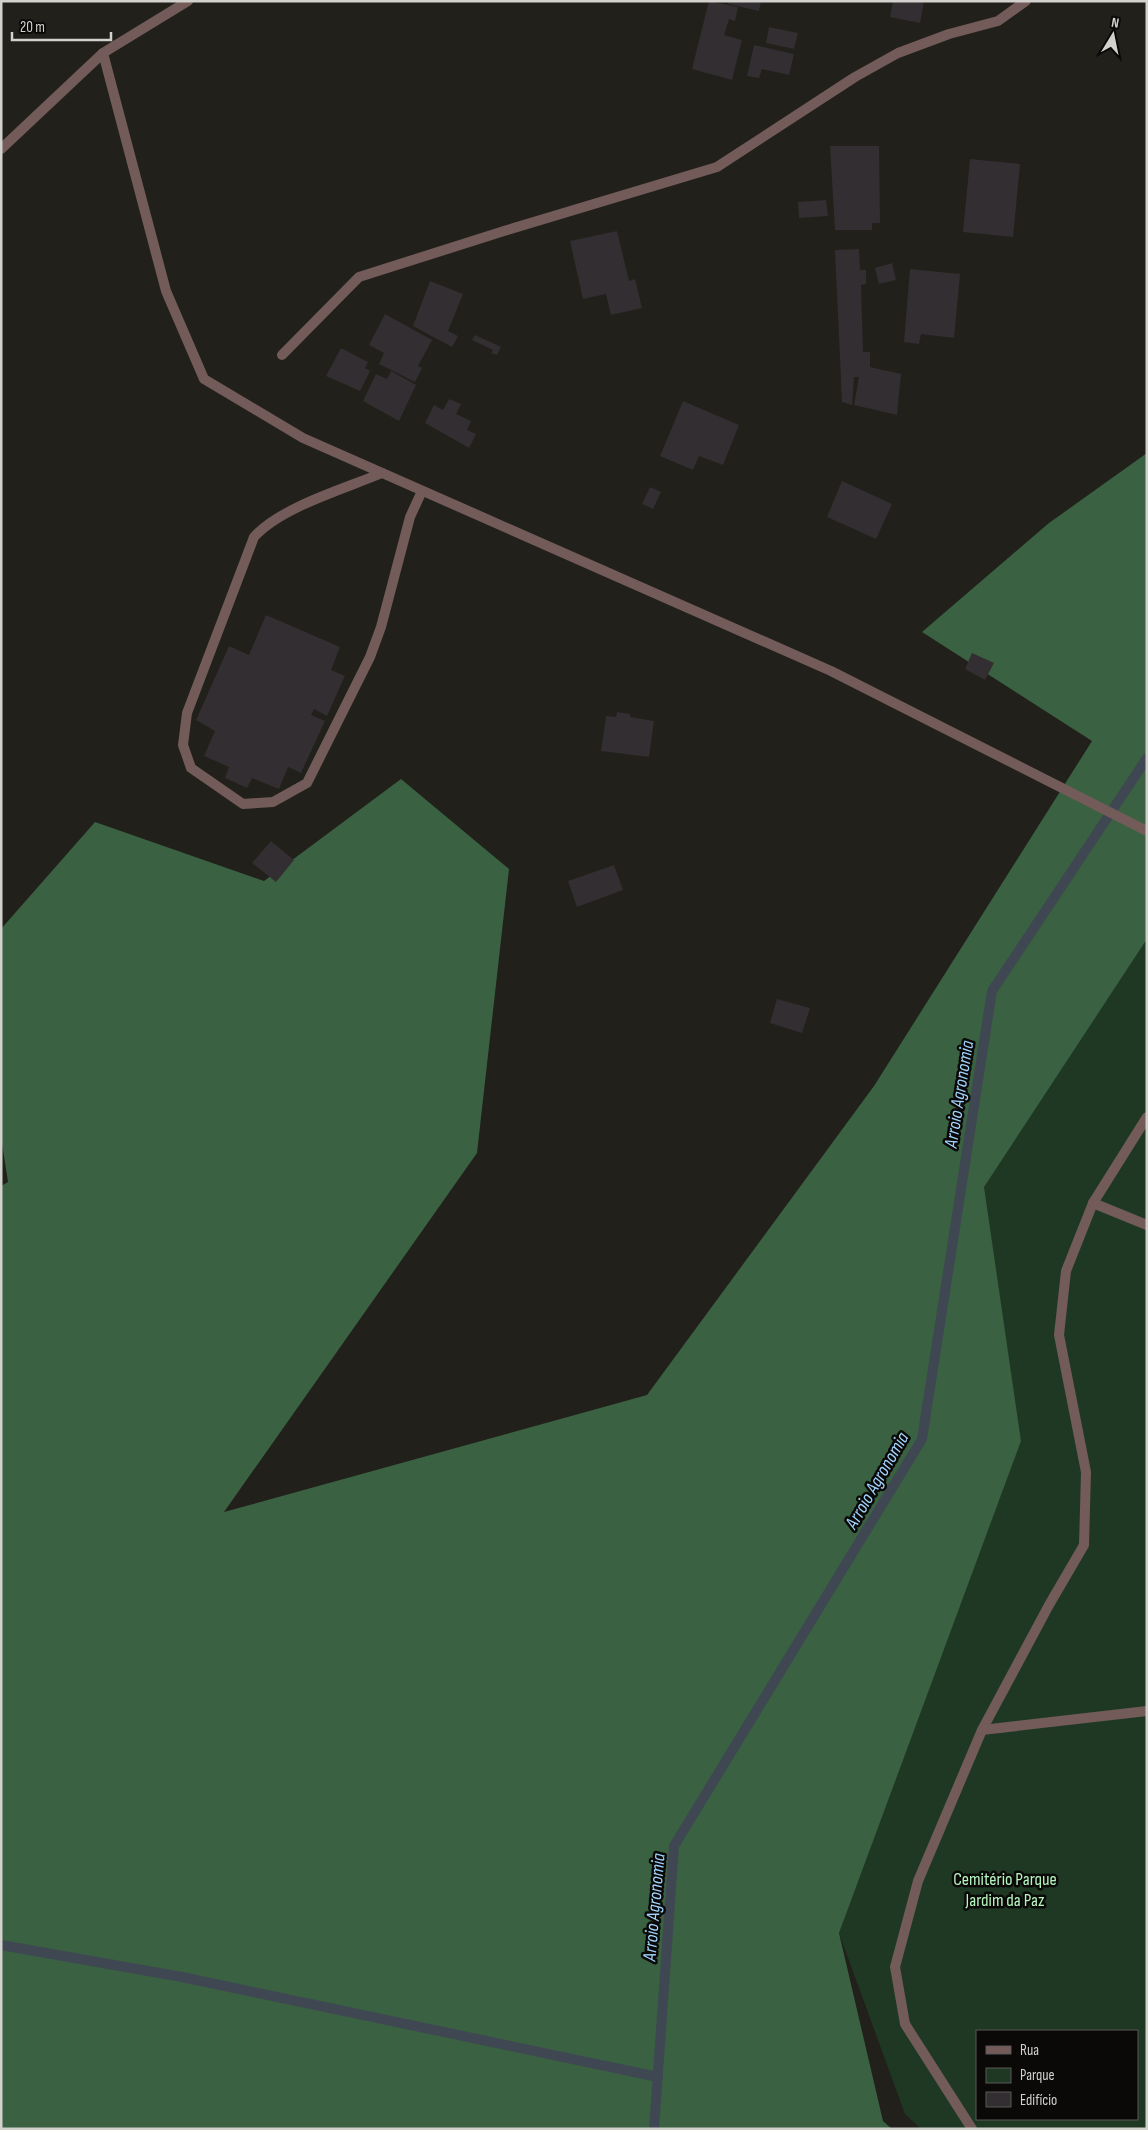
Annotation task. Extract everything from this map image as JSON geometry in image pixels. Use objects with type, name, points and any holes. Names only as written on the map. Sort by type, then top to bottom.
[{"type":"street","points":[[1,149],[102,53],[188,1]]},
{"type":"street","points":[[282,355],[359,277],[717,167],[855,77],[898,53],[949,34],[998,21],[1026,1]]},
{"type":"street","points":[[102,53],[166,291],[204,379],[303,438],[831,671],[1147,831]]},
{"type":"street","points":[[382,473],[281,515],[264,526],[254,537],[187,713],[184,745],[191,768],[243,804],[274,802],[307,783],[370,657],[381,627],[410,517],[422,491]]},
{"type":"street","points":[[972,2129],[905,2024],[895,1967],[918,1881],[982,1730],[1049,1604],[1084,1545],[1086,1472],[1059,1335],[1066,1271],[1093,1203],[1147,1117]]},
{"type":"street","points":[[1093,1203],[1147,1225]]},
{"type":"street","points":[[982,1730],[1147,1711]]},
{"type":"green space","points":[[1147,453],[1147,939],[984,1187],[1021,1441],[839,1933],[883,2121],[892,2129],[1,2129],[1,1186],[8,1182],[1,1137],[1,929],[95,822],[264,881],[401,779],[509,869],[477,1153],[224,1512],[647,1395],[874,1086],[1092,741],[922,632],[1049,523]]},
{"type":"green space","name":"Cemitério Parque Jardim da Paz","points":[[1147,939],[1147,2129],[921,2129],[905,2114],[839,1933],[951,1604],[1021,1441],[983,1187]]},
{"type":"building","points":[[709,1],[738,7],[735,21],[729,19],[724,35],[742,40],[732,80],[692,69]]},
{"type":"building","points":[[729,1],[761,1],[759,11],[728,4]]},
{"type":"building","points":[[893,1],[924,1],[920,23],[890,17]]},
{"type":"building","points":[[769,27],[798,33],[794,49],[766,43]]},
{"type":"building","points":[[754,45],[794,54],[789,75],[762,69],[759,78],[747,76]]},
{"type":"building","points":[[830,146],[879,146],[880,223],[872,223],[872,230],[835,230]]},
{"type":"building","points":[[970,159],[1020,164],[1013,237],[963,232]]},
{"type":"building","points":[[826,200],[828,216],[799,218],[798,202]]},
{"type":"building","points":[[617,231],[629,281],[635,279],[642,308],[611,315],[606,294],[583,299],[570,241]]},
{"type":"building","points":[[859,249],[860,270],[866,270],[866,284],[861,285],[863,352],[870,352],[870,367],[901,374],[897,415],[854,405],[859,377],[854,377],[852,405],[842,402],[835,250]]},
{"type":"building","points":[[892,263],[896,280],[879,284],[875,268]]},
{"type":"building","points":[[910,269],[960,274],[954,338],[921,334],[919,344],[904,342]]},
{"type":"building","points":[[430,281],[463,294],[448,331],[458,336],[452,347],[413,326]]},
{"type":"building","points":[[385,314],[432,340],[418,366],[422,368],[415,382],[379,364],[384,353],[369,345]]},
{"type":"building","points":[[475,335],[501,347],[497,355],[491,353],[493,350],[472,340]]},
{"type":"building","points":[[341,348],[368,362],[365,368],[370,371],[360,391],[326,376]]},
{"type":"building","points":[[391,371],[416,385],[399,421],[363,401],[376,374],[387,379]]},
{"type":"building","points":[[449,399],[461,404],[456,414],[471,421],[467,430],[476,434],[469,448],[425,423],[434,405],[443,410]]},
{"type":"building","points":[[683,401],[739,425],[723,465],[699,456],[693,470],[660,456]]},
{"type":"building","points":[[842,481],[892,504],[876,539],[827,517]]},
{"type":"building","points":[[650,487],[661,492],[653,509],[642,504]]},
{"type":"building","points":[[266,615],[340,647],[331,670],[345,676],[327,716],[314,709],[311,715],[325,721],[301,773],[288,767],[279,789],[252,778],[247,788],[225,778],[229,767],[204,756],[215,731],[196,720],[229,646],[249,655]]},
{"type":"building","points":[[972,653],[994,663],[985,680],[965,669]]},
{"type":"building","points":[[617,712],[630,714],[630,717],[654,721],[649,757],[601,751],[606,716],[616,717]]},
{"type":"building","points":[[271,841],[294,860],[276,882],[252,863]]},
{"type":"building","points":[[614,865],[623,890],[577,907],[568,881]]},
{"type":"building","points":[[777,999],[810,1008],[802,1033],[770,1023]]},
{"type":"waterway","name":"Arroio Agronomia","points":[[654,2129],[674,1846],[922,1439],[992,991],[1147,758]]},
{"type":"waterway","points":[[1,1945],[182,1977],[658,2077]]}]
